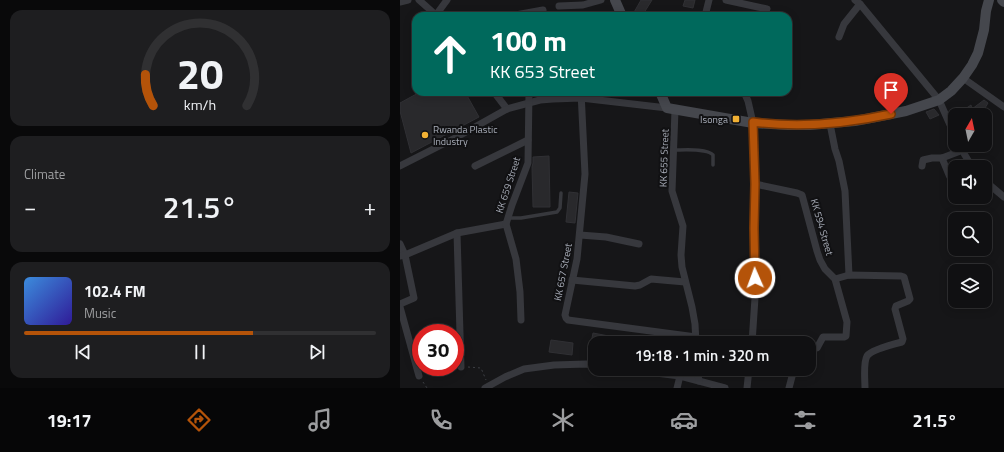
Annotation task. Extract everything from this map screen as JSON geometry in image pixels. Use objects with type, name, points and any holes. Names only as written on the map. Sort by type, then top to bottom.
[{"type":"main road","points":[[615,0],[620,12]]},
{"type":"main road","points":[[663,96],[671,109],[753,122],[788,125],[830,124],[906,111],[939,100],[951,91],[970,70],[978,53],[984,30],[988,0]]},
{"type":"street","points":[[400,2],[408,0]]},
{"type":"street","points":[[419,0],[433,12]]},
{"type":"street","points":[[438,12],[447,0]]},
{"type":"street","points":[[559,6],[584,4],[601,0]]},
{"type":"street","points":[[706,12],[709,0]]},
{"type":"street","points":[[726,0],[767,9]]},
{"type":"street","points":[[839,37],[844,24],[858,2],[939,100],[948,120]]},
{"type":"street","points":[[533,12],[544,10]]},
{"type":"street","points":[[962,78],[1004,107]]},
{"type":"street","points":[[497,96],[507,109]]},
{"type":"street","name":"KK 659 Street","points":[[521,320],[520,292],[516,259],[507,221],[527,165],[529,96]]},
{"type":"street","points":[[400,166],[457,137],[507,109],[528,103],[574,96]]},
{"type":"street","name":"KK 657 Street","points":[[581,96],[585,174],[577,259],[565,314],[566,318],[568,320],[670,336]]},
{"type":"street","points":[[587,96],[671,109]]},
{"type":"street","points":[[746,96],[753,122],[755,184],[755,298],[752,336]]},
{"type":"street","name":"KK 655 Street","points":[[671,109],[674,150],[672,191],[683,226],[681,255],[682,267],[692,307],[696,336]]},
{"type":"street","points":[[830,124],[845,191],[849,275]]},
{"type":"street","points":[[475,166],[528,140]]},
{"type":"street","points":[[922,166],[923,160],[942,158],[953,152]]},
{"type":"street","points":[[942,158],[948,173]]},
{"type":"street","name":"KK 594 Street","points":[[755,184],[802,195],[820,260],[825,269],[835,279],[847,322],[846,336],[823,337],[816,348]]},
{"type":"street","points":[[992,187],[1004,197]]},
{"type":"street","points":[[402,256],[457,233],[507,221]]},
{"type":"street","points":[[457,233],[460,324]]},
{"type":"street","points":[[580,235],[606,237],[639,244]]},
{"type":"street","points":[[400,244],[414,298],[400,304]]},
{"type":"street","points":[[835,279],[849,275],[904,277],[910,300],[896,306],[895,309],[903,339],[902,342],[870,353],[866,358],[864,388]]},
{"type":"street","points":[[572,280],[635,286],[651,279],[685,282]]},
{"type":"street","points":[[400,307],[412,351]]},
{"type":"street","points":[[487,387],[504,377],[524,369],[554,365],[588,364]]},
{"type":"street","points":[[677,388],[680,376],[725,388]]},
{"type":"street","points":[[698,376],[699,381]]},
{"type":"street","points":[[747,388],[748,376]]},
{"type":"street","points":[[788,388],[792,376]]},
{"type":"lane","points":[[674,150],[699,150],[711,153],[713,155],[713,165]]},
{"type":"lane","points":[[507,221],[557,212],[560,208],[561,194]]},
{"type":"path","points":[[464,367],[471,366],[481,368],[487,387]]},
{"type":"path","points":[[419,376],[427,388]]},
{"type":"building","points":[[641,0],[652,0],[644,12],[634,12]]},
{"type":"building","points":[[685,0],[695,0],[693,8],[683,6]]},
{"type":"building","name":"Rwanda Plastic Industry","points":[[413,96],[467,96],[479,117],[411,153],[400,111],[400,103]]},
{"type":"building","points":[[984,100],[988,103],[985,108],[973,108]]},
{"type":"building","points":[[934,109],[939,115],[930,119],[926,112]]},
{"type":"building","points":[[549,156],[550,207],[533,207],[533,157]]},
{"type":"building","points":[[569,192],[578,193],[575,223],[566,222]]},
{"type":"building","points":[[593,333],[609,336],[592,336]]},
{"type":"building","points":[[551,340],[573,343],[572,355],[549,352]]},
{"type":"place","name":"Isonga","points":[[736,119]]},
{"type":"place","name":"Rwanda Plastic Industry","points":[[425,135]]},
{"type":"route","points":[[755,278],[755,184],[753,122],[810,125],[855,121],[891,114]]}]
